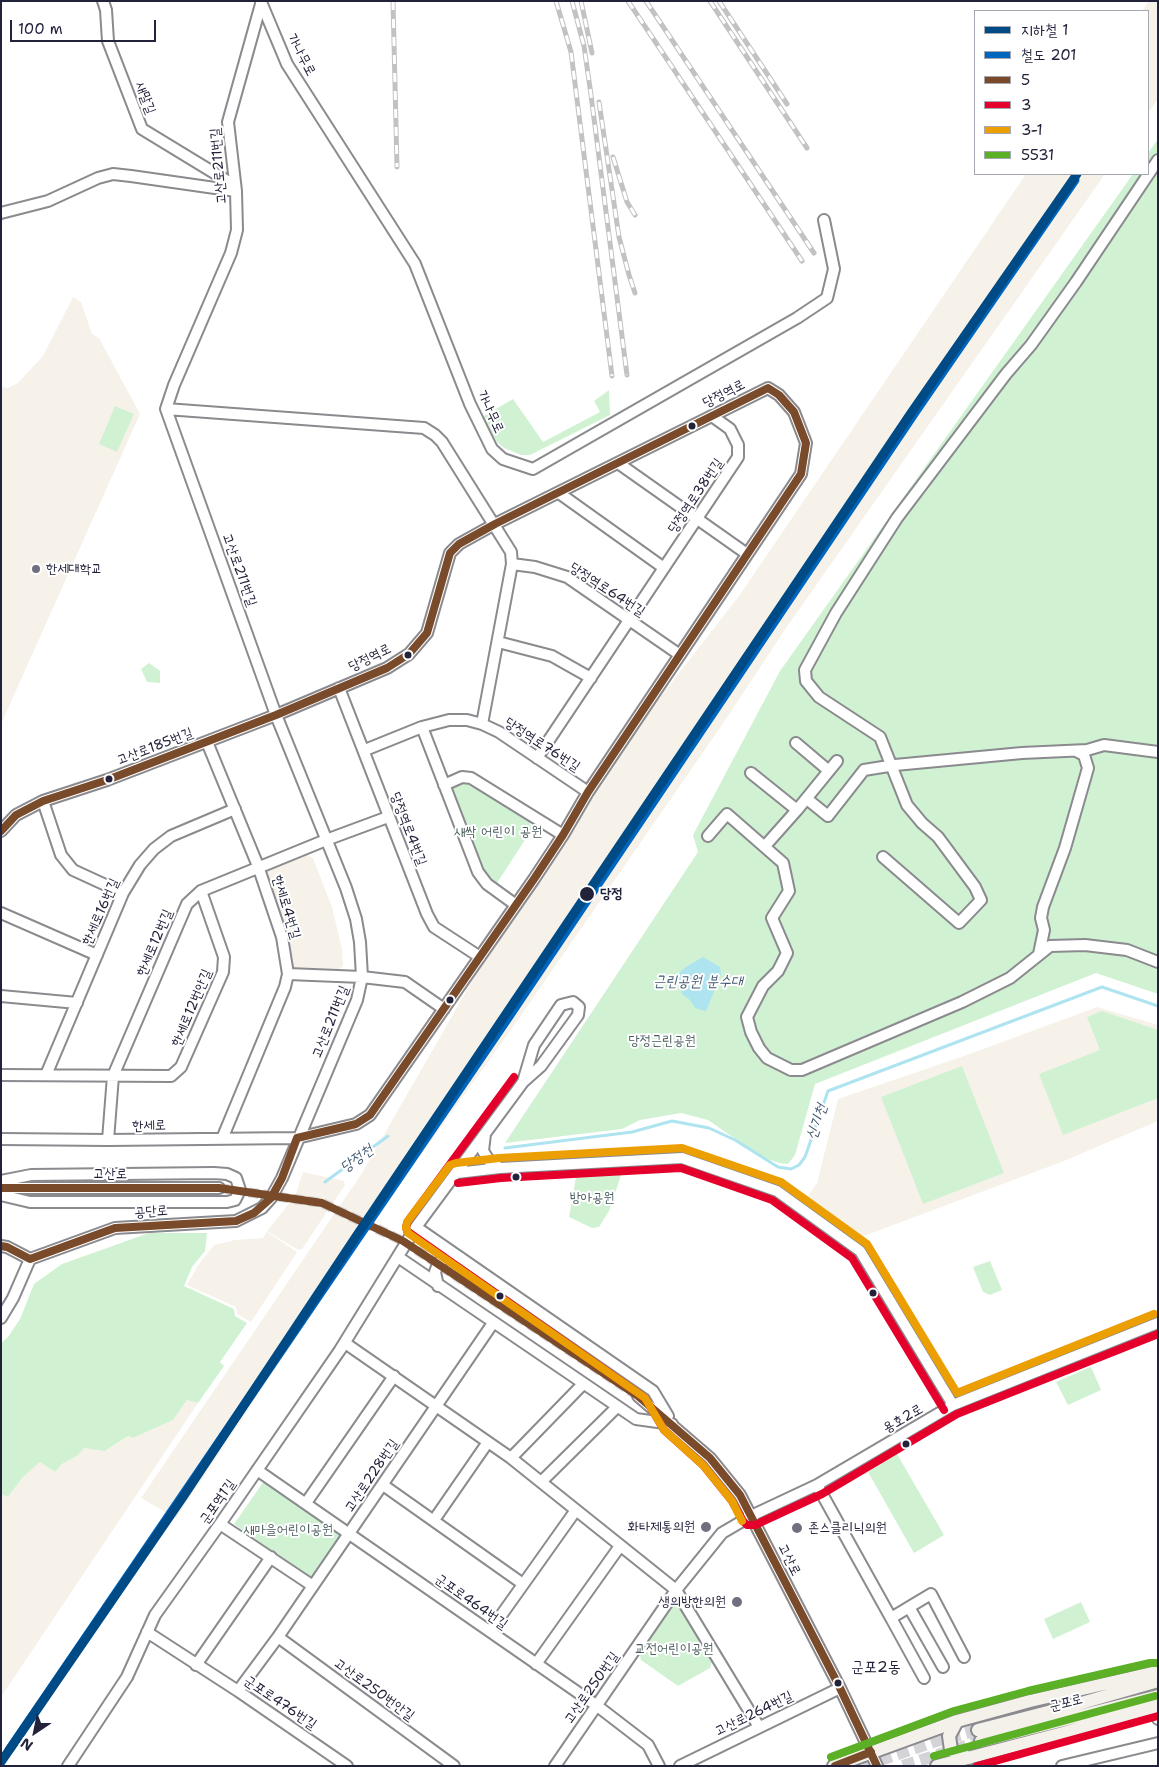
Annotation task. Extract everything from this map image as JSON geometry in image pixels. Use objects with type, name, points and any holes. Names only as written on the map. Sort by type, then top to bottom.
[{"type":"main road","points":[[834,1766],[957,1721],[1030,1701],[1158,1673]]},
{"type":"main road","name":"군포로","points":[[1156,1707],[979,1735],[1158,1681]]},
{"type":"main road","points":[[938,1766],[1156,1707]]},
{"type":"main road","points":[[957,1721],[949,1736],[951,1750],[970,1758]]},
{"type":"street","name":"새말길","points":[[103,1],[106,10],[108,41],[142,129],[235,188]]},
{"type":"street","name":"고산로211번길","points":[[261,3],[228,122],[237,230],[231,253],[174,385],[166,409],[276,715],[346,888],[356,919],[360,942],[362,977],[357,1000],[298,1138]]},
{"type":"street","name":"가나무로","points":[[261,3],[288,64],[415,264],[470,404],[492,449],[504,459],[533,469],[797,318],[828,298],[834,269],[824,220]]},
{"type":"street","points":[[1149,173],[1158,160]]},
{"type":"street","points":[[1,212],[48,201],[98,178],[113,174],[235,188]]},
{"type":"street","points":[[883,857],[959,923],[981,900],[975,887],[938,837],[907,804],[880,736],[819,697],[806,681],[805,670],[836,613],[897,518],[1036,337],[1076,282],[1148,175]]},
{"type":"street","name":"당정역로","points":[[276,715],[387,668],[409,654],[427,633],[450,554],[458,544],[768,388],[779,395],[794,412],[806,443],[801,474],[588,792],[563,835],[516,905],[378,1106],[364,1121],[298,1138]]},
{"type":"street","points":[[166,409],[424,428],[442,442],[511,552],[512,564],[482,724]]},
{"type":"street","name":"당정역로38번길","points":[[538,758],[738,457],[738,444],[730,429],[712,416]]},
{"type":"street","points":[[618,463],[747,554]]},
{"type":"street","points":[[558,493],[664,568]]},
{"type":"street","name":"당정역로64번길","points":[[512,564],[535,567],[567,577],[680,655]]},
{"type":"street","points":[[498,642],[552,656],[591,678]]},
{"type":"street","name":"당정역로4번길","points":[[339,688],[365,750],[388,817],[427,914],[434,927],[480,957]]},
{"type":"street","name":"고산로185번길","points":[[1,831],[16,815],[43,801],[106,780],[276,715]]},
{"type":"street","name":"당정역로76번길","points":[[365,750],[422,727],[449,720],[467,720],[482,724],[499,732],[588,792]]},
{"type":"street","points":[[422,727],[478,872],[487,884],[516,905]]},
{"type":"street","name":"한세로4번길","points":[[207,742],[258,866],[282,937],[288,974],[285,987],[222,1139]]},
{"type":"street","points":[[796,743],[829,771]]},
{"type":"street","points":[[807,798],[828,816],[864,770],[892,765],[1022,753],[1086,750],[1104,745],[1158,752]]},
{"type":"street","points":[[1039,954],[1044,930],[1041,918],[1042,907],[1065,848],[1088,768],[1084,755],[1075,751]]},
{"type":"street","points":[[765,846],[838,761]]},
{"type":"street","points":[[751,773],[797,810]]},
{"type":"street","points":[[444,785],[462,777],[471,778],[563,835]]},
{"type":"street","points":[[43,801],[61,855],[73,870],[123,893]]},
{"type":"street","name":"한세로16번길","points":[[46,1075],[123,893],[140,866],[154,849],[171,836],[235,809]]},
{"type":"street","points":[[708,836],[727,814],[784,862],[788,891],[772,918],[787,953],[778,972],[763,986],[747,1017],[751,1032],[759,1048],[768,1058],[791,1070],[802,1070],[962,1002],[1010,978],[1050,946],[1084,945],[1127,950],[1158,962]]},
{"type":"street","name":"한세로12번길","points":[[108,1140],[113,1076],[187,904],[201,891],[258,866],[388,817]]},
{"type":"street","name":"한세로12번안길","points":[[113,1076],[172,1076],[181,1067],[223,972],[224,957],[201,891]]},
{"type":"street","points":[[1,913],[97,955]]},
{"type":"street","points":[[288,974],[362,977],[405,982],[444,1009]]},
{"type":"street","points":[[1,996],[76,1003]]},
{"type":"street","points":[[573,1002],[579,1007],[578,1015],[541,1066],[522,1082],[534,1045],[561,1005],[573,1002]]},
{"type":"street","points":[[1,1075],[113,1076]]},
{"type":"street","name":"군포역1길","points":[[68,1766],[127,1677],[155,1615],[345,1343],[416,1227],[522,1082]]},
{"type":"street","points":[[485,1133],[483,1152],[490,1162],[500,1168]]},
{"type":"street","name":"한세로","points":[[1,1140],[298,1138]]},
{"type":"street","name":"공단로","points":[[30,1259],[115,1228],[236,1221],[248,1216],[262,1208],[271,1198],[280,1182],[298,1138]]},
{"type":"street","points":[[456,1173],[500,1168],[682,1158],[777,1191],[860,1251],[953,1405]]},
{"type":"street","points":[[1,1181],[30,1175],[214,1173],[227,1174],[236,1178],[240,1190],[235,1200],[226,1202],[30,1202],[1,1194]]},
{"type":"street","name":"고산로","points":[[1,1188],[219,1188]]},
{"type":"street","points":[[416,1227],[652,1391],[672,1424]]},
{"type":"street","points":[[1,1246],[30,1259],[13,1298],[1,1318]]},
{"type":"street","points":[[398,1258],[636,1419],[672,1424]]},
{"type":"street","points":[[438,1286],[435,1272],[438,1264],[442,1260],[461,1258]]},
{"type":"street","name":"용호2로","points":[[751,1516],[817,1484],[953,1405],[1158,1323]]},
{"type":"street","name":"고산로228번길","points":[[238,1691],[278,1637],[493,1324]]},
{"type":"street","points":[[345,1343],[511,1458],[676,1590],[759,1727]]},
{"type":"street","points":[[306,1503],[394,1376]]},
{"type":"street","points":[[511,1458],[583,1384]]},
{"type":"street","name":"고산로","points":[[638,1396],[710,1458],[740,1496],[840,1688],[877,1766]]},
{"type":"street","points":[[541,1482],[617,1407]]},
{"type":"street","points":[[434,1520],[488,1442]]},
{"type":"street","name":"군포로464번길","points":[[257,1470],[596,1705],[648,1745],[659,1766]]},
{"type":"street","points":[[817,1484],[924,1678]]},
{"type":"street","points":[[383,1485],[523,1584]]},
{"type":"street","points":[[490,1631],[576,1510]]},
{"type":"street","name":"고산로250번길","points":[[555,1766],[676,1590],[722,1533],[751,1516]]},
{"type":"street","points":[[220,1524],[312,1586]]},
{"type":"street","points":[[536,1664],[620,1546]]},
{"type":"street","points":[[196,1664],[271,1557]]},
{"type":"street","points":[[891,1618],[931,1594],[964,1657]]},
{"type":"street","points":[[909,1607],[942,1666]]},
{"type":"street","name":"군포로476번길","points":[[147,1632],[238,1691],[347,1766]]},
{"type":"street","name":"고산로250번안길","points":[[278,1637],[454,1766]]},
{"type":"street","name":"고산로264번길","points":[[680,1766],[840,1688]]},
{"type":"street","points":[[1062,1766],[1158,1743]]},
{"type":"shaded area","points":[[1149,1],[1158,1],[1158,99],[1149,112],[1149,10],[1143,10]]},
{"type":"shaded area","points":[[1025,175],[1104,175],[786,628],[724,722],[513,1027],[380,1212],[176,1518],[141,1498],[362,1173],[494,943],[644,718],[739,596]]},
{"type":"shaded area","name":"한세대학교","points":[[73,297],[81,302],[92,334],[99,338],[140,414],[1,724],[1,387],[8,388],[18,383],[43,356]]},
{"type":"shaded area","points":[[303,853],[313,858],[332,907],[342,949],[343,966],[337,971],[298,970],[292,966],[286,936],[263,872],[266,866]]},
{"type":"shaded area","points":[[1097,1007],[1158,1025],[1158,1121],[1064,1161],[856,1239],[806,1199],[817,1183],[838,1099],[967,1055]]},
{"type":"shaded area","points":[[303,1172],[344,1181],[345,1185],[302,1249],[298,1250],[267,1231],[295,1196]]},
{"type":"shaded area","points":[[267,1232],[297,1252],[251,1322],[237,1314],[236,1307],[187,1285],[198,1265],[214,1245],[235,1240],[263,1238]]},
{"type":"shaded area","points":[[187,1400],[198,1403],[1,1697],[1,1494],[8,1497],[23,1477],[40,1462],[55,1472],[62,1464],[77,1456],[84,1447],[106,1451],[128,1436],[133,1438],[173,1420]]},
{"type":"green space","name":"당정근린공원","points":[[1158,139],[1158,994],[1096,973],[815,1084],[795,1155],[788,1164],[779,1163],[760,1156],[708,1120],[681,1113],[640,1120],[622,1129],[505,1143],[698,852],[693,835],[780,671],[1132,175],[1149,175],[1149,152]]},
{"type":"green space","points":[[609,390],[610,415],[530,455],[521,455],[504,448],[497,442],[482,417],[513,399],[543,442],[600,412],[594,401]]},
{"type":"green space","points":[[115,406],[134,414],[117,452],[99,444]]},
{"type":"green space","points":[[149,663],[160,671],[160,683],[147,682],[141,669]]},
{"type":"green space","name":"새싹 어린이 공원","points":[[462,782],[475,785],[529,820],[532,829],[497,883],[489,879],[481,870],[452,786]]},
{"type":"green space","points":[[1102,1011],[1158,1030],[1158,1098],[1063,1135],[1039,1074],[1100,1050],[1087,1017]]},
{"type":"green space","points":[[962,1066],[1004,1173],[923,1204],[881,1097]]},
{"type":"green space","name":"방아공원","points":[[621,1175],[609,1211],[599,1227],[592,1228],[569,1217],[576,1177]]},
{"type":"green space","points":[[149,1233],[207,1233],[205,1251],[192,1267],[184,1286],[234,1309],[235,1316],[247,1323],[220,1362],[224,1366],[198,1403],[187,1400],[173,1420],[133,1438],[128,1436],[105,1451],[84,1448],[77,1456],[62,1464],[55,1472],[40,1462],[23,1477],[8,1497],[1,1494],[1,1343],[8,1337],[20,1319],[34,1284],[62,1264]]},
{"type":"green space","points":[[990,1261],[1002,1290],[990,1295],[983,1292],[973,1267]]},
{"type":"green space","points":[[1090,1367],[1101,1390],[1068,1405],[1056,1382]]},
{"type":"green space","points":[[897,1454],[944,1535],[914,1553],[868,1472]]},
{"type":"green space","name":"새마을어린이공원","points":[[264,1481],[342,1536],[311,1579],[234,1524]]},
{"type":"green space","name":"교전어린이공원","points":[[671,1602],[680,1604],[713,1659],[710,1668],[678,1686],[641,1660],[639,1651]]},
{"type":"green space","points":[[1081,1602],[1090,1622],[1053,1639],[1044,1619]]},
{"type":"water","name":"근린공원 분수대","points":[[703,957],[720,967],[721,974],[705,1011],[695,1008],[690,1000],[683,995],[677,983],[680,972]]},
{"type":"waterway","name":"신기천","points":[[505,1148],[632,1132],[672,1121],[709,1128],[735,1140],[778,1167],[791,1169],[799,1165],[805,1157],[828,1091],[1102,987],[1158,1006]]},
{"type":"waterway","name":"당정천","points":[[325,1182],[388,1136]]},
{"type":"tunnel","points":[[219,1188],[322,1203],[403,1241],[638,1396]]},
{"type":"tunnel","points":[[863,1766],[933,1742],[978,1730]]},
{"type":"tunnel","points":[[903,1766],[981,1741]]},
{"type":"railway","points":[[393,1],[397,167]]},
{"type":"railway","points":[[556,1],[571,52],[612,376]]},
{"type":"railway","points":[[572,1],[584,46],[627,375]]},
{"type":"railway","points":[[581,1],[592,53]]},
{"type":"railway","points":[[628,1],[802,261]]},
{"type":"railway","points":[[646,1],[814,253]]},
{"type":"railway","points":[[710,1],[807,148]]},
{"type":"railway","points":[[719,1],[787,104]]},
{"type":"railway","points":[[599,102],[619,237],[635,293]]},
{"type":"railway","points":[[613,157],[627,202],[635,215]]},
{"type":"metro line","name":"1","points":[[1,1762],[183,1497],[355,1238],[911,413],[1076,175]]},
{"type":"rail line","name":"201","points":[[9,1750],[508,1018],[916,411],[1075,180]]},
{"type":"transit line","name":"5","points":[[1,831],[16,815],[43,801],[107,780],[276,715],[387,668],[409,654],[427,633],[450,553],[459,544],[495,524],[768,388],[779,395],[794,412],[806,443],[801,474],[588,792],[534,879],[370,1115],[356,1124],[297,1138],[282,1178],[271,1198],[254,1213],[236,1221],[115,1228],[30,1259],[7,1247],[1,1246]]},
{"type":"transit line","name":"3","points":[[514,1077],[408,1221],[407,1231],[645,1398],[664,1430],[703,1465],[732,1501],[747,1525],[755,1525],[822,1494],[957,1414],[1158,1334]]},
{"type":"transit line","name":"3-1","points":[[742,1521],[732,1501],[703,1465],[664,1430],[645,1398],[408,1233],[406,1228],[407,1222],[450,1165],[499,1158],[682,1148],[781,1182],[867,1244],[957,1393],[1154,1314]]},
{"type":"transit line","name":"3","points":[[458,1183],[501,1178],[681,1168],[772,1200],[852,1258],[944,1410]]},
{"type":"transit line","name":"5","points":[[1,1188],[219,1188],[322,1203],[403,1241],[638,1396],[710,1458],[740,1495],[840,1688],[877,1766]]},
{"type":"transit line","name":"5531","points":[[831,1757],[954,1711],[1028,1691],[1150,1663],[1158,1663]]},
{"type":"transit line","name":"5531","points":[[934,1756],[1155,1696]]},
{"type":"transit line","name":"3","points":[[977,1766],[1158,1716]]},
{"type":"transit line","name":"5","points":[[835,1766],[871,1752]]},
{"type":"place","name":"한세대학교","points":[[36,569]]},
{"type":"place","name":"당정","points":[[587,894]]},
{"type":"place","name":"화타제통의원","points":[[706,1527]]},
{"type":"place","name":"존스클리닉의원","points":[[797,1528]]},
{"type":"place","name":"생의방한의원","points":[[737,1602]]},
{"type":"district","name":"군포2동","points":[[876,1668]]}]
